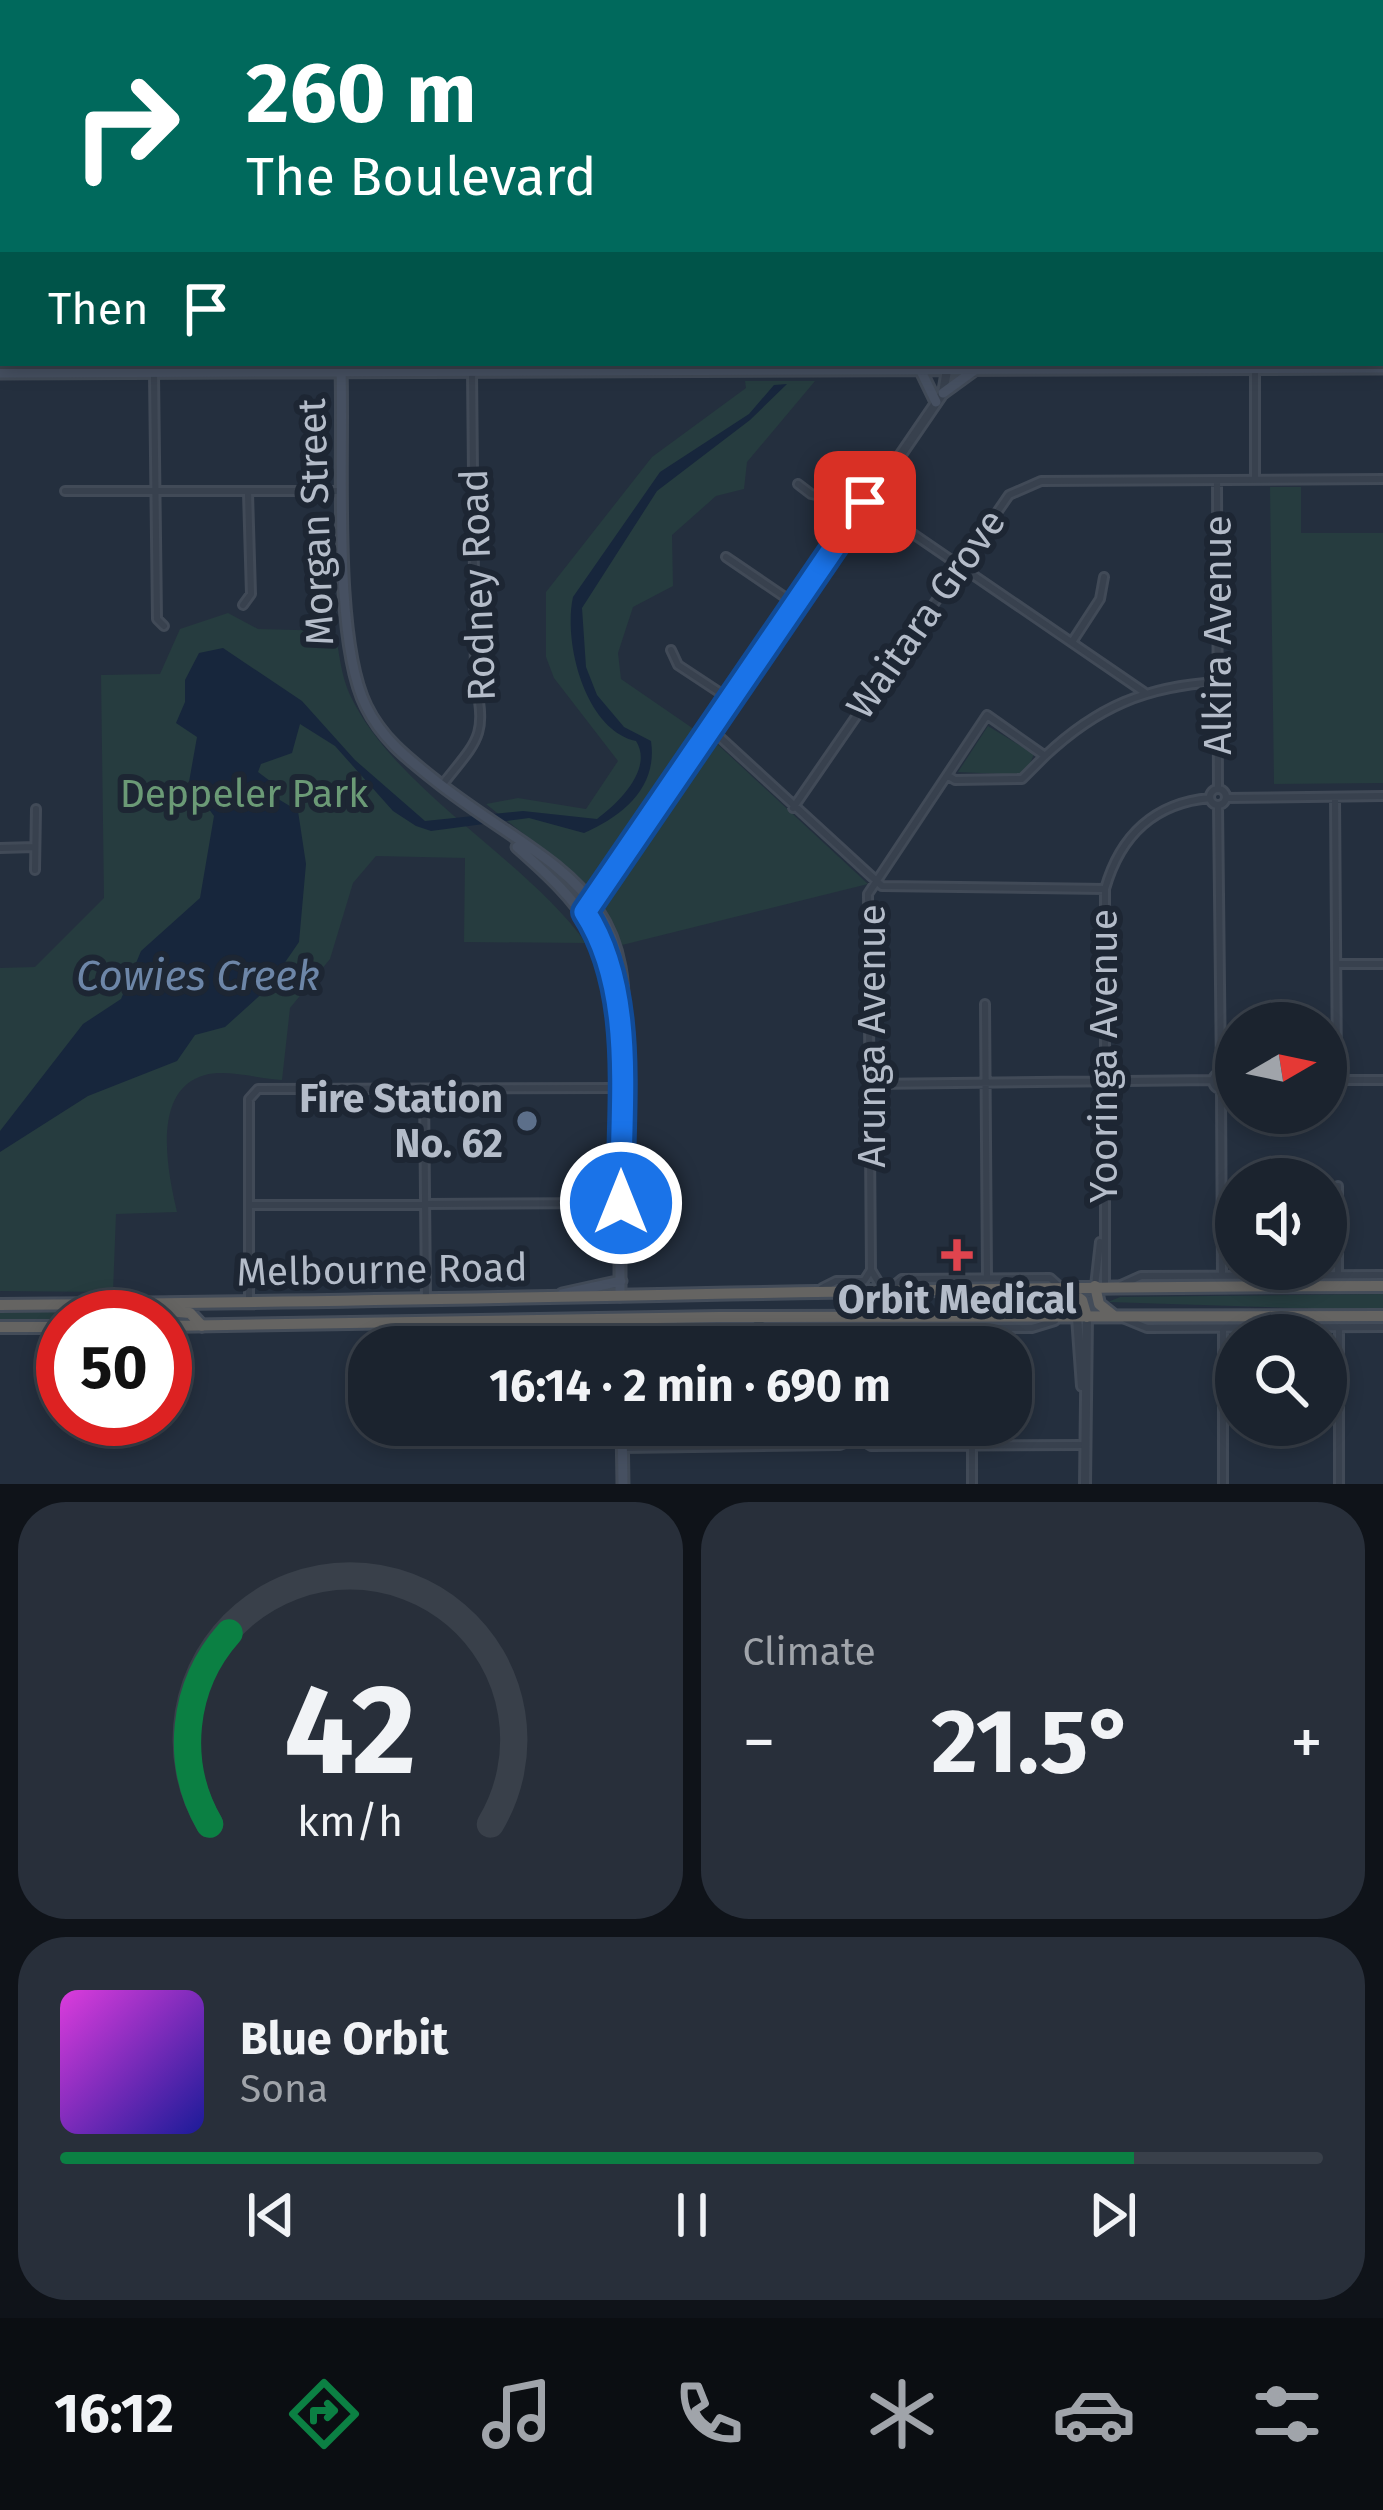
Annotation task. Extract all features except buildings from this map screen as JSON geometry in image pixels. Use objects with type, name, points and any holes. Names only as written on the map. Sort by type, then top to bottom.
[{"type":"highway","name":"Melbourne Road","points":[[192,1303],[886,1288],[1061,1287],[1099,1292],[1383,1286]]},
{"type":"highway","points":[[1099,1292],[1104,1311],[1118,1317]]},
{"type":"highway","points":[[1076,1317],[1099,1292]]},
{"type":"highway","points":[[620,1296],[621,1319]]},
{"type":"highway","name":"Melbourne Road","points":[[0,1304],[36,1304]]},
{"type":"highway","points":[[192,1315],[202,1326]]},
{"type":"highway","name":"Melbourne Road","points":[[192,1326],[752,1317],[1383,1316]]},
{"type":"highway","points":[[0,1328],[36,1327]]},
{"type":"main road","points":[[0,373],[684,366],[1383,368]]},
{"type":"main road","name":"Morgan Street","points":[[344,368],[347,634],[358,688],[386,738],[473,811],[553,863],[595,902]]},
{"type":"main road","points":[[920,369],[940,398],[976,369]]},
{"type":"main road","name":"Morgan Street","points":[[495,827],[585,912]]},
{"type":"main road","points":[[620,1049],[610,966],[585,912],[595,902],[623,972],[620,1296]]},
{"type":"main road","points":[[538,1298],[621,1281]]},
{"type":"main road","points":[[658,1326],[677,1318]]},
{"type":"main road","points":[[621,1319],[622,1326]]},
{"type":"main road","points":[[622,1448],[623,1484]]},
{"type":"street","points":[[1255,368],[1256,480]]},
{"type":"street","points":[[595,902],[940,398],[947,369]]},
{"type":"street","name":"Rodney Road","points":[[442,785],[475,743],[484,716],[475,682],[472,370]]},
{"type":"street","points":[[154,372],[157,619],[164,626]]},
{"type":"street","name":"Waitara Grove","points":[[794,808],[958,565],[1018,486],[1041,481],[1383,479]]},
{"type":"street","name":"Alkira Avenue","points":[[1217,481],[1218,789]]},
{"type":"street","points":[[798,484],[811,494],[864,503],[1144,692]]},
{"type":"street","points":[[65,491],[344,491]]},
{"type":"street","points":[[243,605],[251,594],[248,493]]},
{"type":"street","points":[[726,557],[795,604]]},
{"type":"street","points":[[1072,642],[1100,599],[1104,577]]},
{"type":"street","points":[[671,650],[678,665],[731,700]]},
{"type":"street","points":[[947,775],[955,780],[1022,779],[1095,714],[1144,692],[1218,682]]},
{"type":"street","points":[[1045,756],[986,714],[874,882],[892,888],[1105,889]]},
{"type":"street","name":"Arunga Avenue","points":[[711,729],[874,882],[868,894],[871,1270],[886,1288]]},
{"type":"street","points":[[1226,798],[1218,789],[1210,798],[1218,806],[1226,798],[1383,796]]},
{"type":"street","points":[[1335,796],[1337,1002]]},
{"type":"street","name":"Yooringa Avenue","points":[[1099,1292],[1105,889],[1113,860],[1136,829],[1170,806],[1210,798]]},
{"type":"street","name":"Alkira Avenue","points":[[1218,806],[1220,1002]]},
{"type":"street","points":[[35,869],[36,809]]},
{"type":"street","points":[[0,848],[35,847]]},
{"type":"street","points":[[1337,964],[1383,964]]},
{"type":"street","points":[[986,1004],[987,1278]]},
{"type":"street","points":[[1347,1080],[1383,1079]]},
{"type":"street","points":[[871,1084],[1215,1082]]},
{"type":"street","points":[[249,1302],[253,1093],[620,1088]]},
{"type":"street","points":[[424,1089],[426,1300]]},
{"type":"street","points":[[249,1205],[621,1203]]},
{"type":"street","points":[[820,1289],[836,1281],[864,1281],[871,1270]]},
{"type":"street","points":[[1099,1292],[1140,1276],[1215,1275]]},
{"type":"street","points":[[1347,1275],[1383,1275]]},
{"type":"street","points":[[886,1288],[902,1279],[987,1278],[1050,1278],[1061,1287]]},
{"type":"street","points":[[752,1317],[761,1326]]},
{"type":"street","points":[[1032,1328],[1076,1317],[1084,1393],[1085,1484]]},
{"type":"street","points":[[1118,1317],[1144,1328],[1215,1328]]},
{"type":"street","points":[[1347,1327],[1383,1327]]},
{"type":"street","points":[[1032,1445],[1084,1445]]},
{"type":"street","points":[[622,1448],[773,1446]]},
{"type":"street","points":[[972,1446],[972,1484]]},
{"type":"street","points":[[1223,1446],[1223,1484]]},
{"type":"street","points":[[1339,1446],[1339,1484]]},
{"type":"green space","points":[[745,381],[815,381],[747,462],[744,489],[716,496],[672,535],[673,586],[633,607],[618,653],[621,679],[701,734],[601,882],[590,887],[486,804],[518,798],[586,809],[618,761],[554,678],[546,657],[546,592],[652,457],[746,388]]},
{"type":"green space","points":[[1270,487],[1301,487],[1301,533],[1383,533],[1383,783],[1274,784]]},
{"type":"green space","name":"Deppeler Park","points":[[228,613],[258,629],[335,631],[350,695],[397,762],[530,882],[586,943],[464,942],[465,858],[376,856],[353,883],[330,959],[290,1008],[282,1080],[213,1073],[188,1084],[176,1097],[167,1155],[177,1212],[116,1214],[113,1290],[0,1291],[0,968],[35,967],[104,898],[101,675],[160,674],[180,629]]},
{"type":"green space","points":[[988,726],[1034,754],[1025,775],[958,772]]},
{"type":"green space","points":[[714,741],[868,884],[622,945],[605,912],[608,892]]},
{"type":"green space","points":[[1383,1294],[1383,1311],[1108,1302],[1120,1297]]},
{"type":"green space","points":[[0,1311],[36,1312],[36,1322],[0,1322]]},
{"type":"water","name":"Cowies Creek","points":[[787,384],[750,420],[657,491],[582,608],[586,667],[597,695],[624,727],[651,741],[649,772],[624,809],[584,833],[529,818],[431,831],[393,811],[335,746],[300,724],[292,753],[261,764],[258,772],[270,781],[270,794],[298,811],[306,864],[299,942],[266,990],[225,1027],[195,1035],[177,1061],[88,1096],[0,1152],[0,1131],[83,1024],[121,999],[141,951],[200,898],[214,816],[189,782],[197,737],[176,723],[185,702],[185,680],[199,653],[223,648],[302,701],[355,760],[425,821],[523,811],[597,819],[632,783],[640,751],[636,741],[618,734],[603,720],[582,682],[571,637],[573,597],[660,472],[749,414],[774,385]]},
{"type":"place","name":"Fire Station No. 62","points":[[527,1121]]},
{"type":"place","name":"Orbit Medical","points":[[957,1255]]},
{"type":"route","points":[[621,1203],[615,995],[604,949],[585,912],[865,502]]}]
